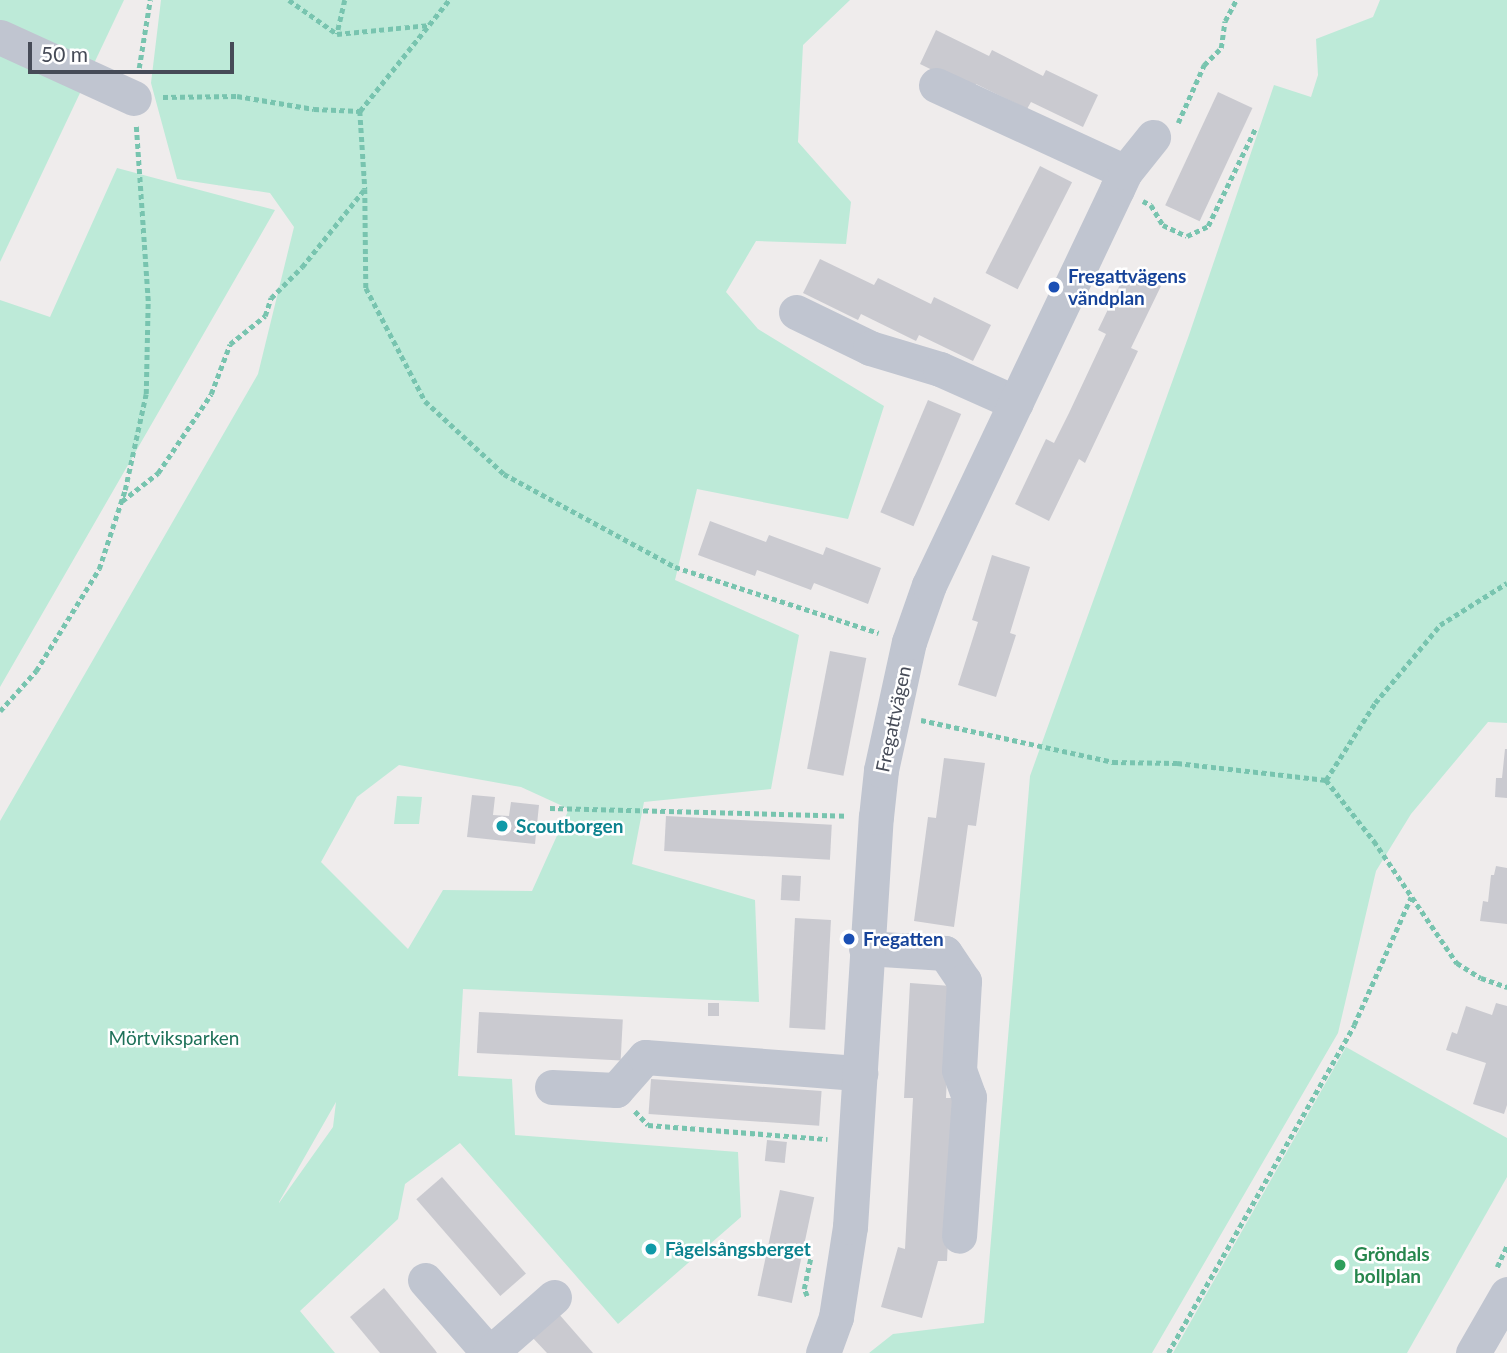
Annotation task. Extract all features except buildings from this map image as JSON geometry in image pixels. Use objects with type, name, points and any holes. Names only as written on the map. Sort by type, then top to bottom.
[{"type":"street","points":[[0,37],[134,98]]},
{"type":"street","points":[[936,85],[1121,180]]},
{"type":"street","name":"Fregattvägen","points":[[823,1353],[836,1317],[843,1280],[860,1073],[876,817],[892,713],[909,642],[929,585],[1121,180],[1153,137]]},
{"type":"street","points":[[796,312],[870,348],[940,369],[1016,403]]},
{"type":"street","points":[[866,948],[946,953],[964,981],[959,1070],[969,1097],[959,1236]]},
{"type":"street","points":[[552,1087],[616,1090],[645,1057],[860,1073]]},
{"type":"street","points":[[425,1280],[490,1353],[554,1297]]},
{"type":"street","points":[[1473,1353],[1507,1294]]},
{"type":"path","points":[[0,711],[36,671],[99,569],[121,501],[146,394],[148,302],[134,98],[150,0]]},
{"type":"path","points":[[289,0],[337,34],[429,25]]},
{"type":"path","points":[[337,34],[345,0]]},
{"type":"path","points":[[449,0],[360,111],[365,189],[366,288],[425,401],[504,474],[675,566],[909,642]]},
{"type":"path","points":[[1153,137],[1174,131],[1203,65],[1221,48],[1225,21],[1236,0]]},
{"type":"path","points":[[134,98],[237,96],[314,109],[360,111]]},
{"type":"path","points":[[1121,180],[1151,205],[1163,225],[1187,236],[1208,226],[1256,127]]},
{"type":"path","points":[[121,501],[158,473],[211,394],[230,344],[265,316],[271,298],[302,267],[365,189]]},
{"type":"path","points":[[1326,780],[1375,703],[1440,625],[1507,583]]},
{"type":"path","points":[[892,713],[1113,762],[1177,763],[1326,780],[1457,964],[1481,978],[1507,987]]},
{"type":"path","points":[[550,808],[876,817]]},
{"type":"path","points":[[1168,1353],[1354,1025],[1411,896]]},
{"type":"path","points":[[616,1090],[648,1125],[855,1141]]},
{"type":"green space","points":[[0,0],[124,0],[0,262]]},
{"type":"green space","name":"Mörtviksparken","points":[[161,0],[850,0],[803,45],[798,142],[851,202],[846,244],[756,241],[726,292],[758,329],[884,406],[848,519],[697,489],[675,580],[799,635],[771,789],[644,802],[632,864],[755,900],[759,1002],[463,989],[458,1076],[512,1079],[515,1135],[738,1152],[741,1217],[618,1324],[460,1143],[405,1184],[398,1219],[300,1311],[335,1353],[0,1353],[0,821],[258,374],[294,227],[270,193],[177,179],[151,83]],"holes":[[[399,765],[521,787],[569,809],[532,891],[443,890],[408,949],[321,862],[357,797]],[[336,1102],[333,1127],[279,1203],[279,1202]]]},
{"type":"green space","points":[[1380,0],[1507,0],[1507,723],[1488,722],[1411,814],[1376,871],[1338,1033],[1152,1353],[869,1353],[893,1334],[984,1323],[1030,776],[1189,335],[1274,85],[1311,97],[1318,75],[1316,39],[1373,17]]},
{"type":"green space","points":[[117,168],[275,210],[0,687],[0,300],[50,317]]},
{"type":"green space","points":[[397,796],[422,797],[419,824],[394,824]]},
{"type":"green space","name":"Gröndals bollplan","points":[[1346,1047],[1507,1138],[1507,1177],[1407,1353],[1173,1353]]},
{"type":"place","name":"Fregattvägens vändplan","points":[[1054,287]]},
{"type":"place","name":"Scoutborgen","points":[[502,826]]},
{"type":"place","name":"Fregatten","points":[[849,939]]},
{"type":"place","name":"Fågelsångsberget","points":[[651,1249]]},
{"type":"place","name":"Gröndals bollplan","points":[[1340,1265]]}]
